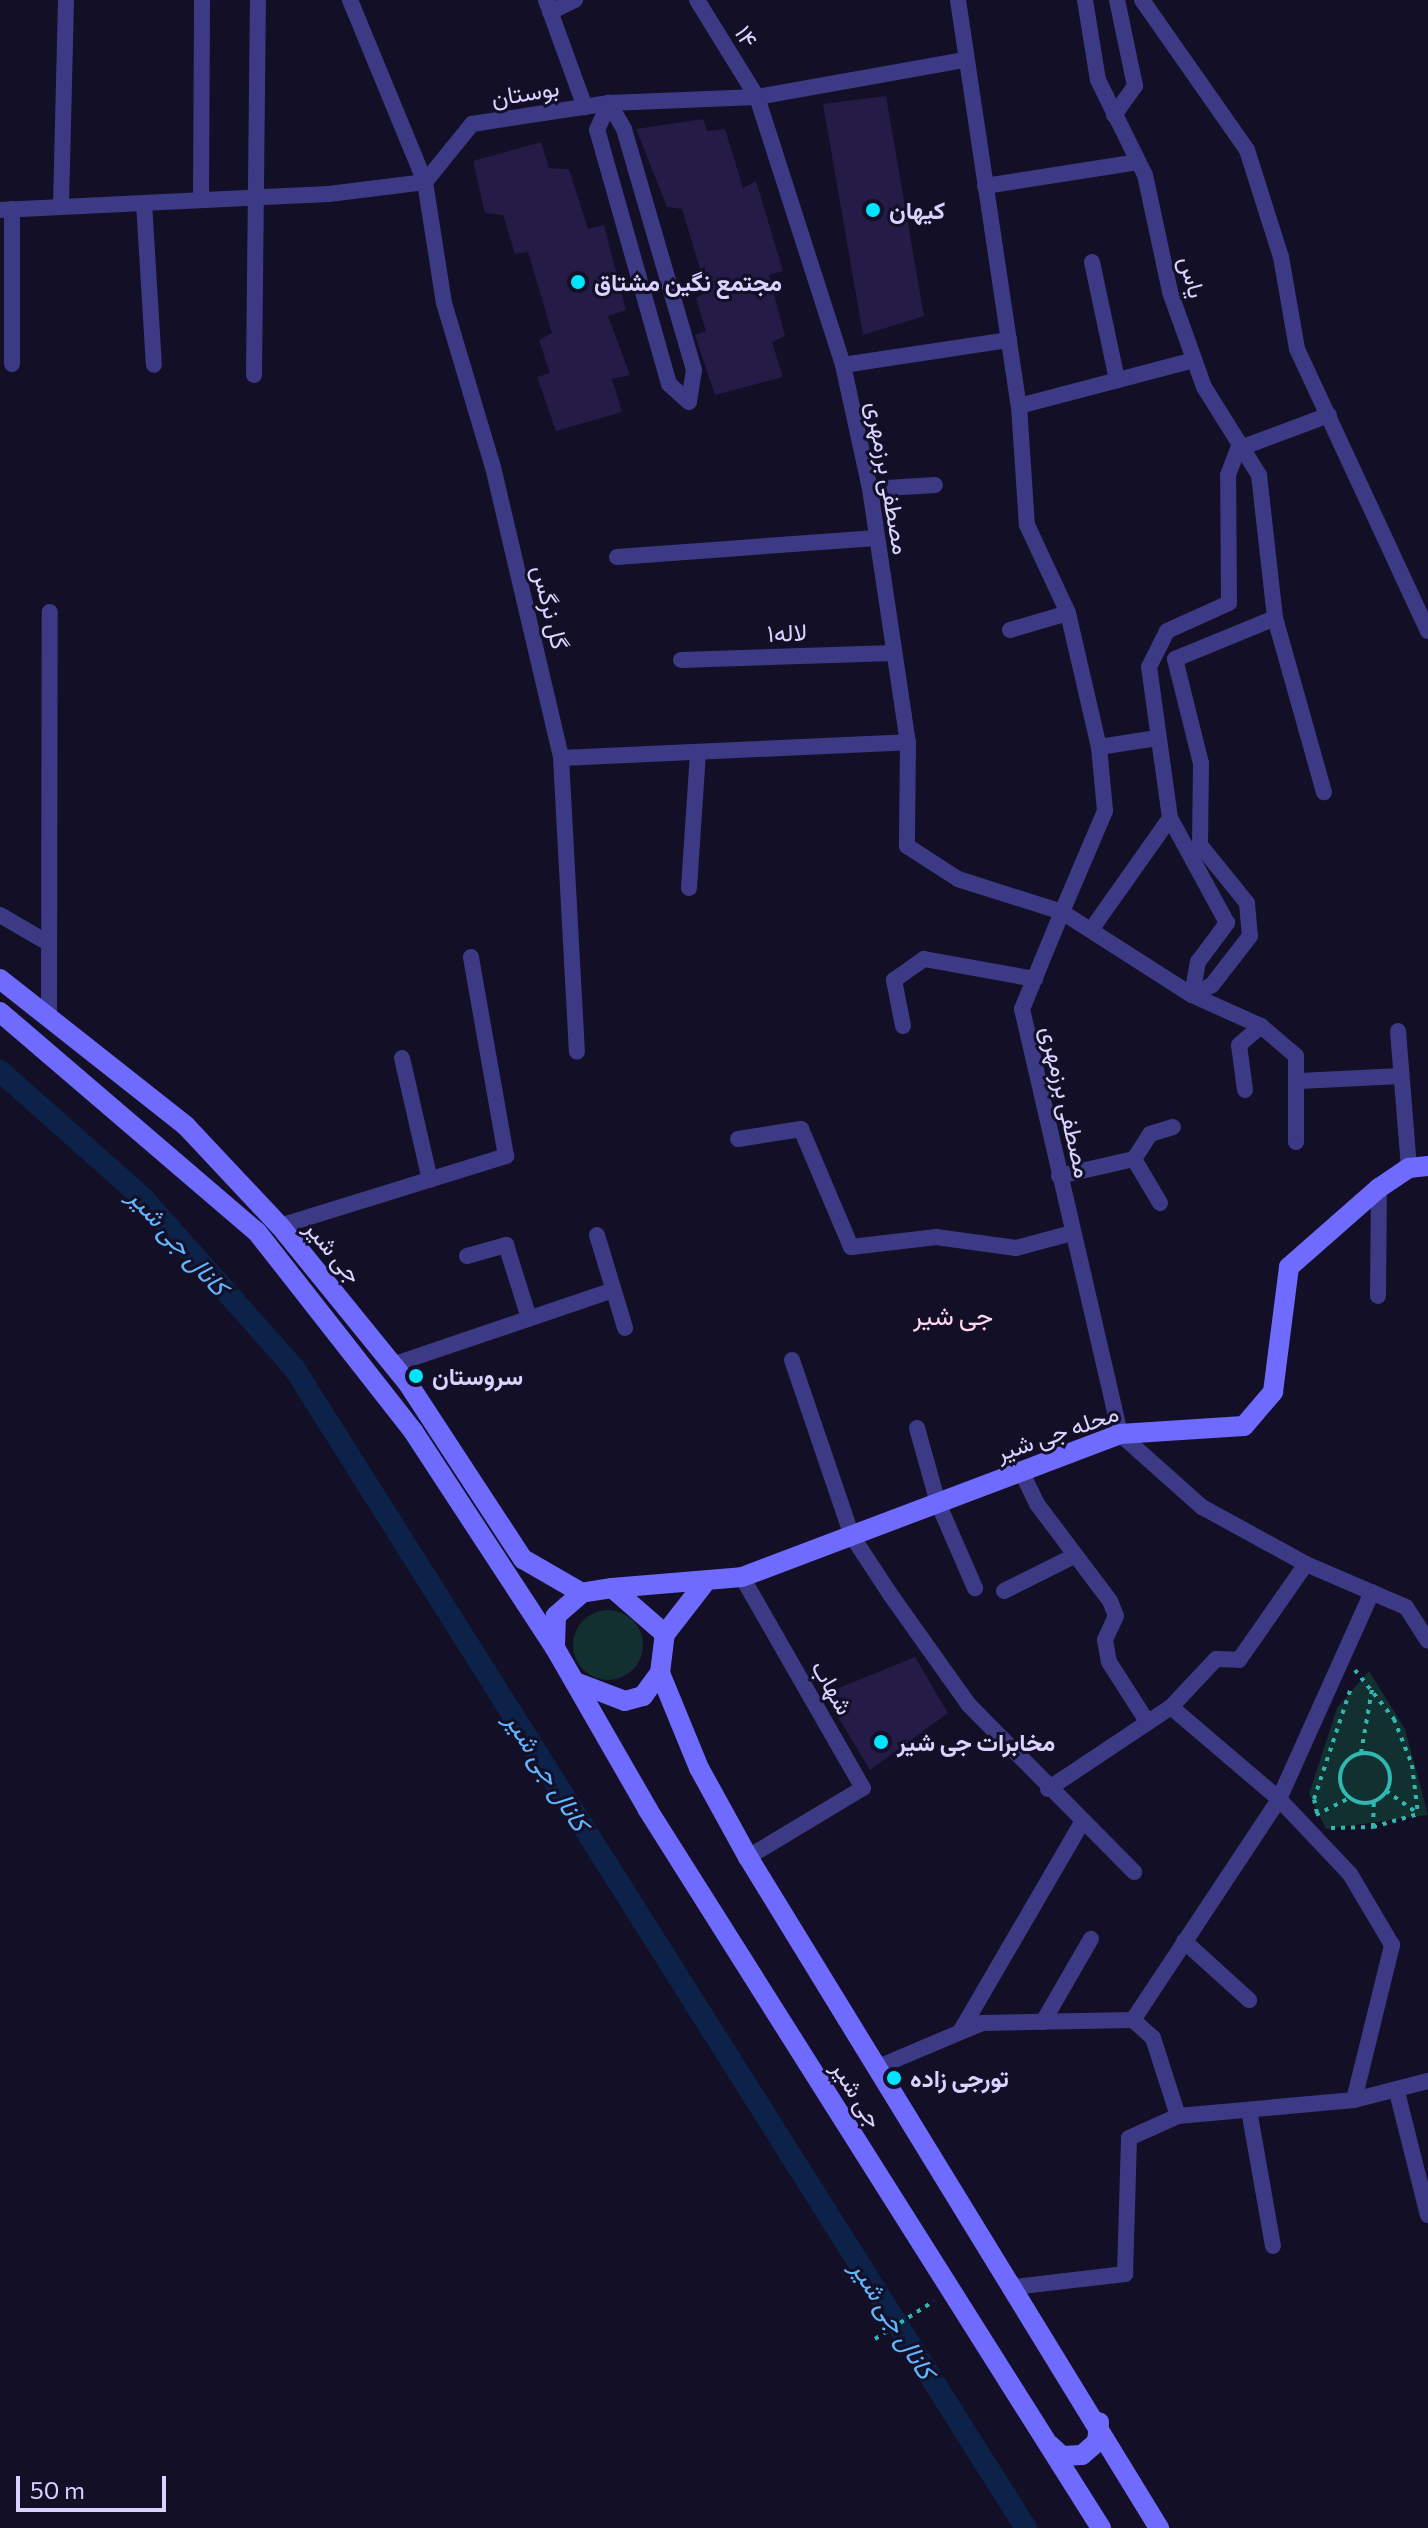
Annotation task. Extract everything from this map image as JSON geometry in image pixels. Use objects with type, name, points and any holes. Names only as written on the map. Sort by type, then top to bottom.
[{"type":"main road","name":"جی شیر","points":[[0,979],[186,1126],[280,1226],[392,1365],[523,1559],[582,1593]]},
{"type":"main road","name":"جی شیر","points":[[0,1012],[185,1163],[257,1232],[413,1431],[555,1648]]},
{"type":"main road","name":"محله جی شیر","points":[[612,1588],[703,1585],[742,1577],[1120,1434],[1244,1426],[1273,1392],[1289,1267],[1379,1188],[1418,1167]]},
{"type":"main road","points":[[665,1634],[612,1588],[582,1593],[556,1616],[555,1648],[578,1683],[625,1701],[643,1696],[660,1673],[665,1634],[703,1585]]},
{"type":"main road","name":"جی شیر","points":[[660,1673],[699,1768],[748,1857],[1099,2422],[1159,2528]]},
{"type":"main road","name":"جی شیر","points":[[578,1683],[648,1810],[1101,2528]]},
{"type":"main road","points":[[1047,2443],[1062,2456],[1082,2455],[1097,2442],[1099,2422]]},
{"type":"street","points":[[61,205],[66,0]]},
{"type":"street","points":[[201,200],[202,0]]},
{"type":"street","points":[[254,375],[258,0]]},
{"type":"street","name":"گل نرگس","points":[[350,0],[425,182],[444,303],[493,467],[561,758],[577,1052]]},
{"type":"street","points":[[575,0],[548,6],[585,107]]},
{"type":"street","name":"۱۴","points":[[697,0],[757,97]]},
{"type":"street","points":[[958,0],[1019,406],[1027,525],[1068,613],[1099,747],[1105,811],[1062,912],[1192,995],[1261,1026],[1296,1056],[1299,1081],[1296,1142]]},
{"type":"street","name":"یاس","points":[[1085,0],[1098,80],[1138,162],[1194,360],[1238,449],[1259,475],[1275,618],[1324,792]]},
{"type":"street","points":[[1114,115],[1135,86],[1117,0]]},
{"type":"street","points":[[1142,0],[1247,150],[1281,257],[1297,349],[1428,631]]},
{"type":"street","name":"بوستان","points":[[425,182],[472,124],[609,103],[757,97],[965,60]]},
{"type":"street","points":[[757,97],[843,365],[1009,340]]},
{"type":"street","points":[[609,103],[624,129],[694,370],[689,402],[669,384],[597,130],[609,103]]},
{"type":"street","points":[[985,186],[1138,162]]},
{"type":"street","points":[[12,364],[6,210],[257,198],[425,182]]},
{"type":"street","points":[[144,203],[154,365]]},
{"type":"street","points":[[1092,262],[1117,380]]},
{"type":"street","points":[[1019,406],[1194,360]]},
{"type":"street","name":"مصطفی برزمهری","points":[[843,365],[870,489],[908,742],[907,846],[958,879],[1062,912],[1022,1009],[1120,1434]]},
{"type":"street","points":[[1192,995],[1198,962],[1227,923],[1170,818],[1170,782],[1157,738],[1149,667],[1167,631],[1229,603],[1228,475],[1238,449],[1329,415]]},
{"type":"street","points":[[870,489],[935,485]]},
{"type":"street","points":[[617,557],[876,538]]},
{"type":"street","points":[[49,1017],[43,940],[50,612]]},
{"type":"street","points":[[1010,630],[1068,613]]},
{"type":"street","points":[[1192,995],[1212,985],[1250,936],[1247,903],[1200,845],[1201,763],[1175,659],[1275,618]]},
{"type":"street","name":"لاله۱","points":[[681,660],[894,653]]},
{"type":"street","points":[[1099,747],[1157,738]]},
{"type":"street","points":[[561,758],[908,742]]},
{"type":"street","points":[[689,888],[698,752]]},
{"type":"street","points":[[1091,930],[1170,818]]},
{"type":"street","points":[[0,915],[43,940]]},
{"type":"street","points":[[280,1226],[506,1156],[471,957]]},
{"type":"street","points":[[903,1026],[894,980],[924,959],[1035,979]]},
{"type":"street","points":[[1245,1090],[1239,1045],[1261,1026]]},
{"type":"street","points":[[1398,1031],[1401,1076],[1418,1167]]},
{"type":"street","points":[[402,1058],[430,1180]]},
{"type":"street","points":[[1299,1081],[1401,1076]]},
{"type":"street","points":[[1059,1176],[1134,1159],[1150,1134],[1173,1127]]},
{"type":"street","points":[[738,1139],[801,1129],[851,1247],[936,1237],[1016,1248],[1072,1233]]},
{"type":"street","points":[[1134,1159],[1160,1203]]},
{"type":"street","points":[[1378,1296],[1379,1188]]},
{"type":"street","points":[[597,1235],[625,1328]]},
{"type":"street","points":[[467,1256],[506,1245],[529,1318]]},
{"type":"street","points":[[392,1365],[613,1290]]},
{"type":"street","points":[[792,1360],[852,1536],[969,1705],[1048,1789],[1134,1872]]},
{"type":"street","points":[[917,1428],[938,1503],[975,1588]]},
{"type":"street","points":[[1120,1434],[1202,1507],[1306,1564],[1406,1607],[1428,1641]]},
{"type":"street","points":[[1021,1471],[1074,1556],[1110,1601],[1116,1616],[1105,1640],[1109,1662],[1148,1723]]},
{"type":"street","points":[[1004,1591],[1074,1556]]},
{"type":"street","points":[[1048,1789],[1171,1707],[1216,1659],[1239,1660],[1306,1564]]},
{"type":"street","name":"شهاب","points":[[742,1577],[863,1788],[748,1857]]},
{"type":"street","points":[[1133,2020],[1279,1799],[1346,1657],[1372,1592]]},
{"type":"street","points":[[1171,1707],[1279,1799],[1310,1818],[1350,1874],[1392,1945],[1354,2100]]},
{"type":"street","points":[[960,2032],[1082,1822]]},
{"type":"street","points":[[1043,2022],[1091,1939]]},
{"type":"street","points":[[1184,1941],[1249,2000]]},
{"type":"street","points":[[878,2067],[982,2023],[1133,2020],[1153,2038],[1178,2116]]},
{"type":"street","points":[[1014,2287],[1125,2274],[1129,2138],[1178,2116],[1354,2100],[1397,2092],[1428,2081]]},
{"type":"street","points":[[1397,2092],[1428,2215]]},
{"type":"street","points":[[1249,2110],[1273,2246]]},
{"type":"path","points":[[1346,1657],[1372,1689],[1412,1765],[1418,1814]]},
{"type":"path","points":[[1310,1818],[1357,1672]]},
{"type":"path","points":[[1350,1798],[1342,1768],[1361,1753],[1372,1689]]},
{"type":"path","points":[[1361,1753],[1384,1761],[1386,1791]]},
{"type":"path","points":[[1310,1818],[1350,1798],[1374,1801],[1386,1791]]},
{"type":"path","points":[[1386,1791],[1418,1814]]},
{"type":"path","points":[[1373,1827],[1374,1801]]},
{"type":"path","points":[[1310,1818],[1333,1829],[1373,1827],[1418,1814]]},
{"type":"path","points":[[875,2339],[936,2300]]},
{"type":"green space","points":[[608,1610],[633,1620],[643,1645],[633,1670],[608,1680],[583,1670],[573,1645],[583,1620]]},
{"type":"green space","points":[[1369,1671],[1405,1729],[1428,1815],[1326,1829],[1309,1794],[1337,1708]]},
{"type":"building","name":"کیهان","points":[[886,96],[924,316],[863,335],[823,104]]},
{"type":"building","name":"مجتمع نگین مشتاق","points":[[703,119],[707,131],[725,129],[743,188],[756,181],[783,271],[769,275],[785,336],[772,342],[783,377],[715,395],[695,335],[706,331],[696,298],[707,292],[682,209],[667,207],[636,129]]},
{"type":"building","name":"مجتمع نگین مشتاق","points":[[541,142],[549,168],[569,169],[588,229],[604,225],[626,310],[608,316],[630,375],[612,379],[622,412],[556,431],[537,377],[550,373],[539,340],[552,333],[528,252],[515,254],[503,215],[485,213],[473,161]]},
{"type":"building","name":"مخابرات جی شیر","points":[[915,1657],[948,1713],[870,1770],[824,1694]]},
{"type":"waterway","name":"کانال جی شیر","points":[[0,1071],[143,1198],[294,1368],[1026,2528]]},
{"type":"place","name":"کیهان","points":[[873,210]]},
{"type":"place","name":"مجتمع نگین مشتاق","points":[[578,282]]},
{"type":"place","name":"سروستان","points":[[416,1376]]},
{"type":"place","name":"مخابرات جی شیر","points":[[881,1742]]},
{"type":"place","name":"تورجی زاده","points":[[894,2078]]},
{"type":"district","name":"جی شیر","points":[[953,1315]]}]
